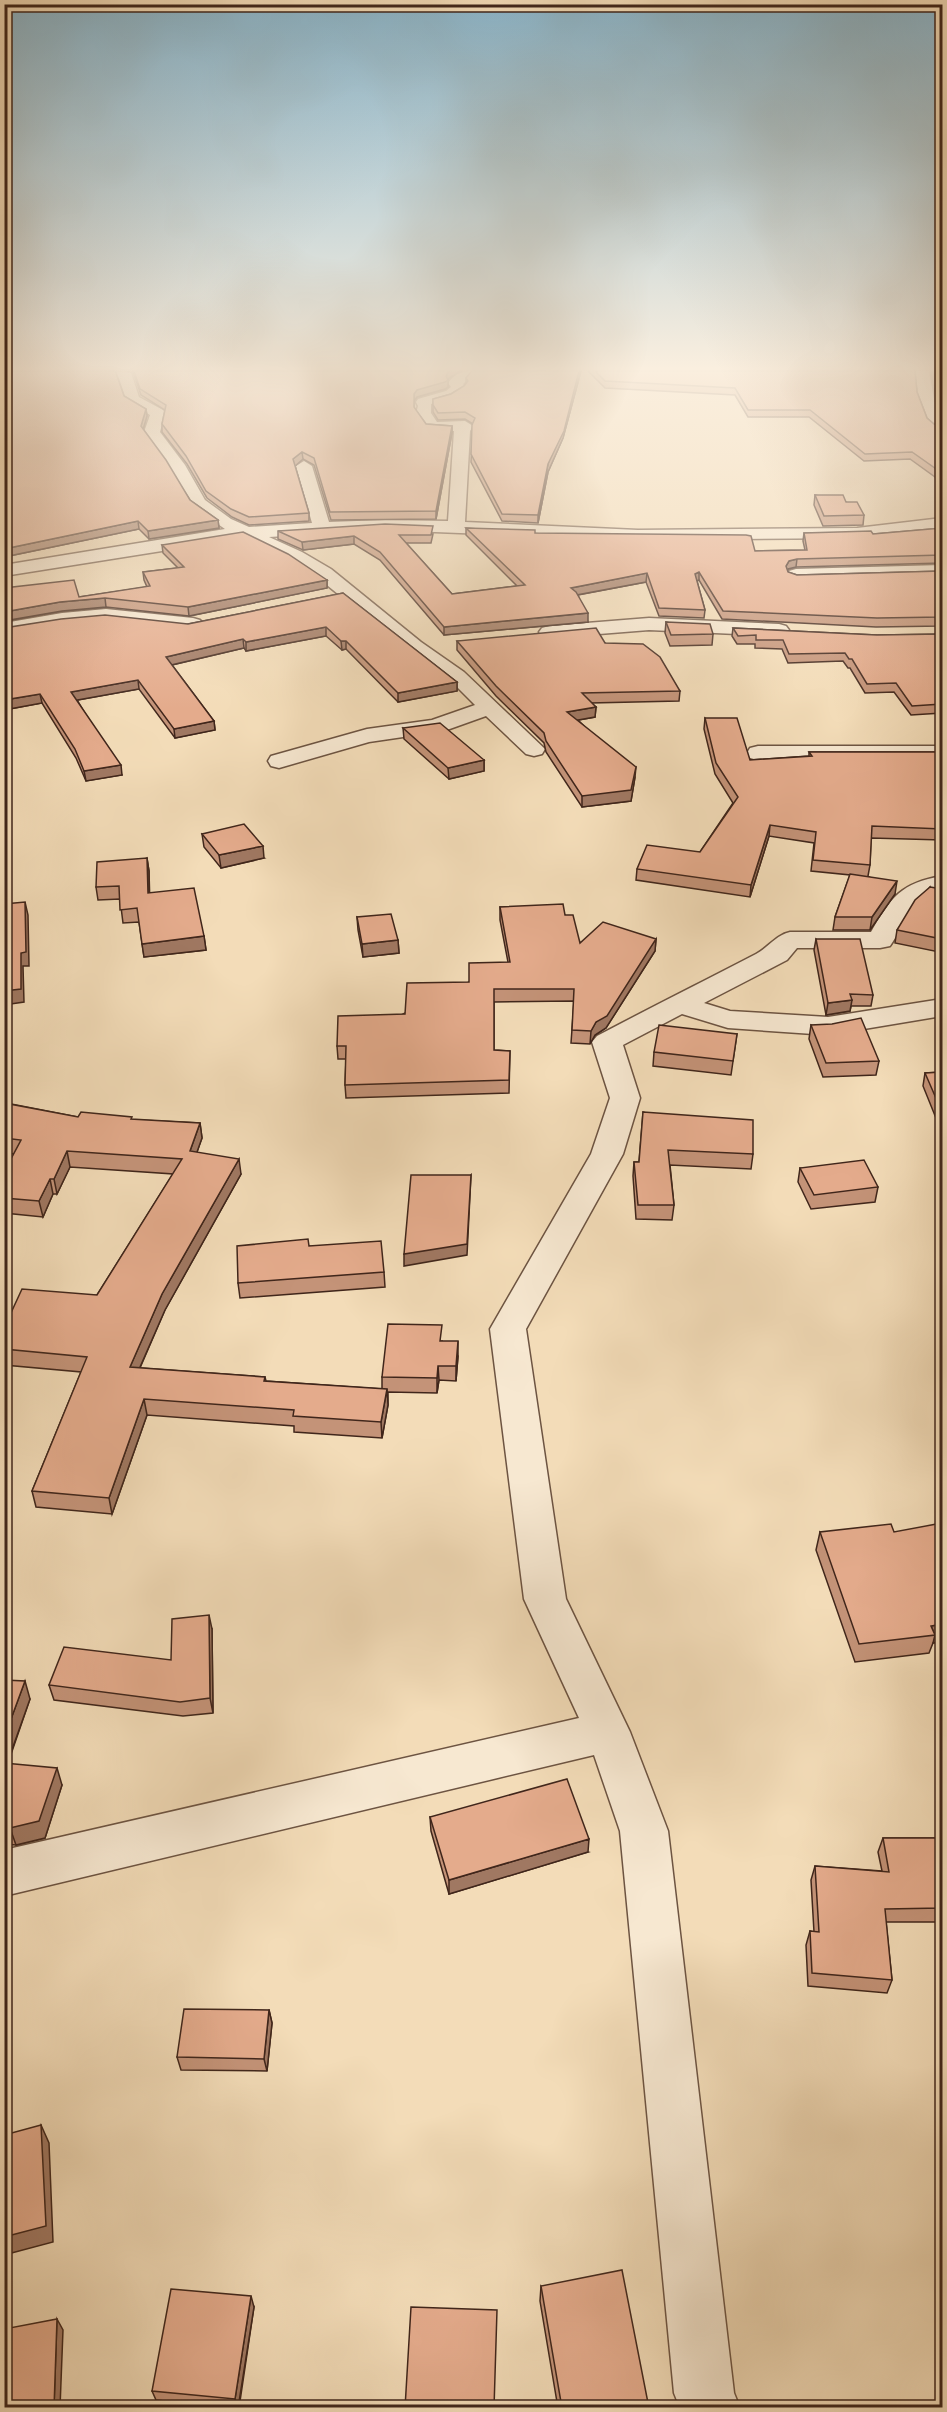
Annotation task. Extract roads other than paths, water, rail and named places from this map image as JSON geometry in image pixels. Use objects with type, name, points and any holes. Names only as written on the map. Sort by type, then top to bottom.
[{"type":"street","points":[[187,484],[199,503],[225,523],[296,556],[324,573],[414,646],[457,676],[534,749]]},
{"type":"street","points":[[309,484],[322,527]]},
{"type":"street","points":[[456,528],[459,484]]},
{"type":"street","points":[[4,571],[244,532],[322,527],[385,525],[638,535],[857,533],[942,523]]},
{"type":"street","points":[[796,575],[942,571]]},
{"type":"street","points":[[326,597],[348,592]]},
{"type":"street","points":[[4,629],[96,615],[139,617],[170,625],[217,620]]},
{"type":"street","points":[[527,635],[649,624],[792,631]]},
{"type":"street","points":[[414,646],[448,643]]},
{"type":"street","points":[[279,760],[367,736],[436,726],[491,707]]},
{"type":"street","points":[[758,753],[942,753]]},
{"type":"street","points":[[710,2408],[702,2381],[644,1832],[608,1732],[545,1599],[508,1329],[607,1154],[625,1098],[607,1042],[777,954],[790,940],[879,940],[903,900],[924,886],[942,884]]},
{"type":"street","points":[[677,1004],[728,1019],[828,1026],[942,1008]]},
{"type":"street","points":[[4,1873],[608,1732]]}]
